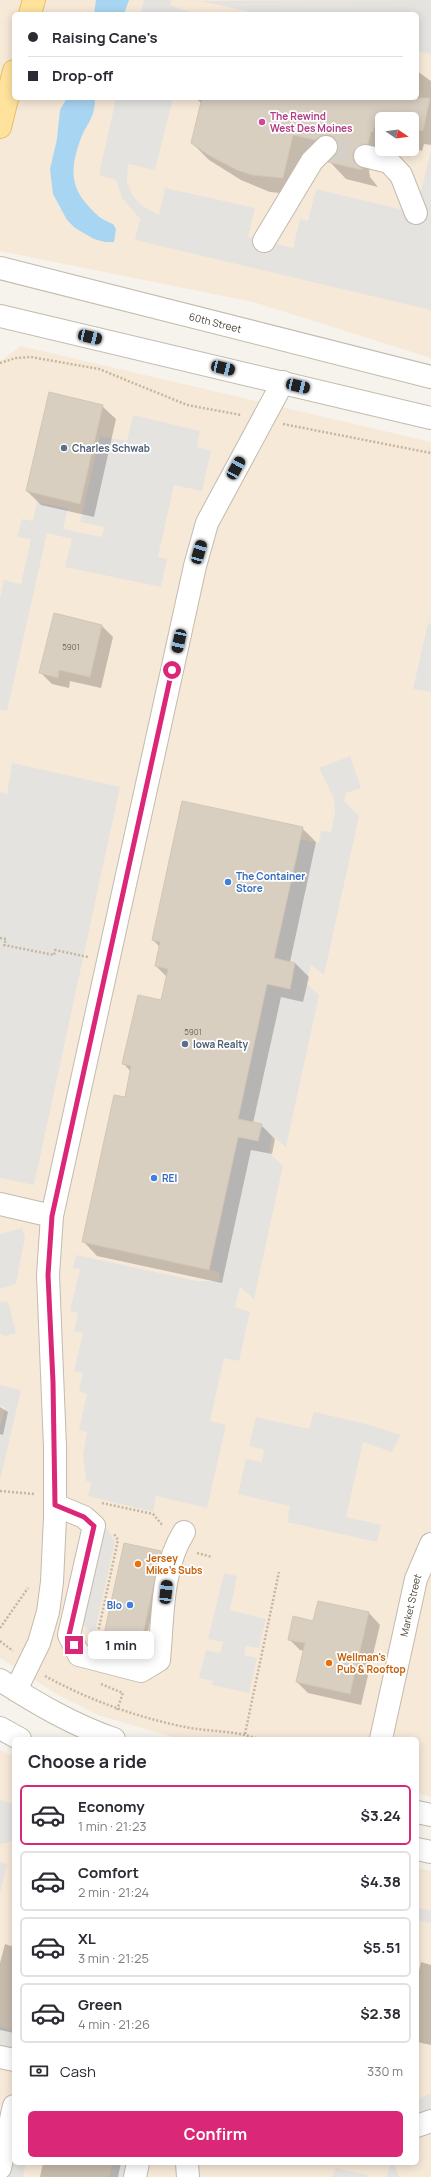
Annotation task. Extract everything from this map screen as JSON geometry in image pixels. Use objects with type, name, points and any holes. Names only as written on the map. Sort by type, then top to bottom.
[{"type":"main road","points":[[31,12],[34,0]]},
{"type":"main road","points":[[0,127],[12,79]]},
{"type":"street","points":[[264,242],[312,161],[326,147]]},
{"type":"street","points":[[365,156],[389,162],[401,175],[416,213]]},
{"type":"street","name":"60th Street","points":[[0,268],[431,376]]},
{"type":"street","points":[[0,316],[431,418]]},
{"type":"street","points":[[109,1737],[84,1728],[8,1685],[38,1643],[48,1612],[52,1582],[46,1500],[52,1345],[48,1275],[52,1216],[194,566],[207,523],[283,382]]},
{"type":"street","points":[[1,1206],[52,1216]]},
{"type":"street","points":[[46,1500],[84,1517],[94,1526],[69,1635],[79,1655],[92,1659],[141,1671],[159,1660],[167,1578],[174,1547],[181,1537]]},
{"type":"street","name":"Market Street","points":[[381,1737],[416,1579],[431,1544]]},
{"type":"street","points":[[0,1728],[16,1737]]},
{"type":"street","points":[[419,1812],[431,1815]]},
{"type":"street","points":[[419,1849],[431,1852]]},
{"type":"street","points":[[0,2057],[12,2060]]},
{"type":"street","points":[[0,2168],[9,2108]]},
{"type":"street","points":[[419,2125],[431,2120]]},
{"type":"street","points":[[135,2177],[138,2165]]},
{"type":"street","points":[[187,2165],[188,2177]]},
{"type":"path","points":[[0,363],[16,358],[31,357],[99,369],[187,405],[431,453]]},
{"type":"path","points":[[0,938],[6,939],[4,945],[54,955],[55,950],[108,962]]},
{"type":"path","points":[[0,1491],[46,1500]]},
{"type":"path","points":[[94,1502],[153,1514],[181,1537],[185,1548],[212,1557]]},
{"type":"path","points":[[110,1527],[118,1540],[88,1679],[123,1693],[117,1710]]},
{"type":"path","points":[[244,1734],[279,1572]]},
{"type":"path","points":[[0,1628],[28,1589],[29,1582]]},
{"type":"path","points":[[41,1674],[117,1710],[185,1727],[244,1734],[252,1737]]},
{"type":"shaded area","points":[[0,0],[431,0],[431,358],[253,302],[0,251]]},
{"type":"shaded area","points":[[144,0],[172,0],[170,5],[190,12],[141,12]]},
{"type":"shaded area","points":[[431,0],[431,54],[419,51],[419,12],[249,12],[201,1]]},
{"type":"shaded area","points":[[116,100],[172,100],[155,170],[128,164],[127,182],[133,196],[141,205],[159,215],[165,188],[255,208],[248,237],[293,248],[300,219],[308,221],[316,189],[416,213],[431,150],[431,310],[135,240],[140,219],[122,198],[116,180],[99,175]]},
{"type":"shaded area","points":[[21,346],[431,442],[431,1797],[419,1794],[419,1737],[172,1737],[98,1715],[58,1695],[0,1658],[0,361]]},
{"type":"shaded area","points":[[133,415],[200,431],[197,447],[211,451],[202,491],[174,485],[158,557],[167,559],[161,587],[65,567],[72,539],[47,533],[7,711],[0,710],[0,598],[4,580],[21,584],[31,539],[17,537],[22,519],[33,521],[37,502],[68,508],[63,529],[102,537],[104,527],[80,522],[100,436],[127,441]]},
{"type":"shaded area","points":[[428,623],[431,624],[431,692],[413,689]]},
{"type":"shaded area","points":[[350,756],[361,788],[346,793],[344,801],[359,816],[324,975],[311,965],[306,983],[319,995],[286,1147],[272,1136],[269,1153],[283,1166],[254,1299],[240,1287],[235,1307],[250,1312],[239,1361],[224,1358],[210,1421],[226,1425],[207,1508],[156,1496],[153,1512],[88,1496],[91,1482],[86,1481],[83,1454],[87,1432],[79,1430],[87,1394],[79,1391],[83,1373],[74,1371],[83,1333],[74,1331],[78,1313],[70,1311],[80,1269],[73,1268],[76,1255],[197,1281],[220,1281],[219,1272],[209,1270],[238,1119],[267,984],[290,988],[295,963],[274,958],[300,839],[319,843],[321,831],[331,832],[335,812],[334,799],[319,768]]},
{"type":"shaded area","points":[[12,763],[120,787],[34,1185],[0,1178],[0,792],[7,794]]},
{"type":"shaded area","points":[[22,1228],[25,1237],[16,1284],[0,1289],[0,1234]]},
{"type":"shaded area","points":[[8,1301],[16,1333],[5,1336],[0,1334],[0,1302]]},
{"type":"shaded area","points":[[0,1385],[21,1390],[0,1481],[0,1427],[5,1407],[0,1406]]},
{"type":"shaded area","points":[[314,1412],[366,1424],[401,1435],[392,1452],[363,1442],[346,1517],[381,1525],[377,1542],[287,1522],[290,1506],[238,1494],[246,1459],[262,1462],[264,1450],[249,1446],[256,1417],[309,1429]]},
{"type":"shaded area","points":[[103,1522],[115,1542],[94,1636],[80,1621]]},
{"type":"shaded area","points":[[224,1573],[237,1576],[230,1610],[266,1619],[259,1648],[246,1646],[244,1655],[257,1658],[249,1693],[212,1685],[213,1681],[199,1678],[206,1650],[220,1653],[223,1642],[208,1639]]},
{"type":"shaded area","points":[[0,1750],[12,1756],[12,2165],[419,2165],[419,1868],[431,1871],[431,2177],[0,2177]]},
{"type":"shaded area","points":[[0,1800],[12,1803],[12,1841],[0,1844]]},
{"type":"shaded area","points":[[0,1862],[7,1864],[0,1894]]},
{"type":"shaded area","points":[[419,1908],[431,1910],[431,1923],[419,1920]]},
{"type":"shaded area","points":[[0,2027],[12,2030],[12,2060],[0,2057]]},
{"type":"shaded area","points":[[431,2093],[431,2121],[419,2125],[419,2099]]},
{"type":"shaded area","points":[[12,2114],[12,2165],[26,2165],[23,2177],[0,2177],[0,2118],[9,2126]]},
{"type":"shaded area","points":[[112,2165],[138,2165],[135,2177],[109,2177]]},
{"type":"shaded area","points":[[390,2165],[395,2165],[399,2177],[386,2177]]},
{"type":"shaded area","points":[[336,2168],[368,2175],[368,2177],[332,2177]]},
{"type":"water","points":[[96,0],[129,0],[125,12],[94,12]]},
{"type":"water","points":[[66,100],[95,100],[92,117],[82,135],[77,149],[74,165],[74,180],[76,188],[88,206],[101,218],[113,224],[116,229],[114,242],[105,242],[94,239],[75,228],[67,220],[53,194],[50,169],[57,139],[60,110]]},
{"type":"building","name":"The Rewind West Des Moines","points":[[419,98],[430,98],[423,131],[419,130],[419,112],[375,112],[375,127],[373,132],[371,132],[368,144],[361,144],[353,153],[353,160],[362,168],[362,170],[328,162],[338,150],[335,138],[330,135],[322,135],[315,140],[293,135],[283,178],[252,175],[237,170],[210,156],[191,143],[202,100],[419,100]]},
{"type":"building","name":"Charles Schwab","points":[[49,392],[103,405],[80,504],[26,491]]},
{"type":"building","points":[[54,613],[102,625],[90,677],[59,670],[58,678],[39,673]]},
{"type":"building","points":[[182,801],[303,827],[274,958],[295,963],[290,989],[267,984],[238,1119],[262,1124],[258,1141],[238,1137],[209,1270],[82,1242],[114,1095],[125,1097],[131,1066],[122,1064],[138,995],[161,1000],[168,969],[155,966],[160,942],[152,940]]},
{"type":"building","points":[[124,1543],[161,1551],[138,1657],[101,1648]]},
{"type":"building","name":"Wellman's Pub & Rooftop","points":[[318,1601],[369,1612],[350,1694],[296,1682],[305,1643],[288,1640],[293,1616],[313,1621]]},
{"type":"tunnel","points":[[326,147],[365,156]]},
{"type":"place","name":"The Rewind West Des Moines","points":[[262,122]]},
{"type":"place","name":"Charles Schwab","points":[[64,448]]},
{"type":"place","name":"The Container Store","points":[[228,882]]},
{"type":"place","name":"Iowa Realty","points":[[185,1044]]},
{"type":"place","name":"REI","points":[[154,1178]]},
{"type":"place","name":"Jersey Mike's Subs","points":[[138,1564]]},
{"type":"place","name":"Blo","points":[[130,1605]]},
{"type":"place","name":"Wellman's Pub & Rooftop","points":[[329,1663]]},
{"type":"route","points":[[74,1645],[69,1635],[94,1526],[84,1517],[55,1505],[52,1337],[48,1301],[49,1243],[52,1216],[140,823],[172,670]]}]
